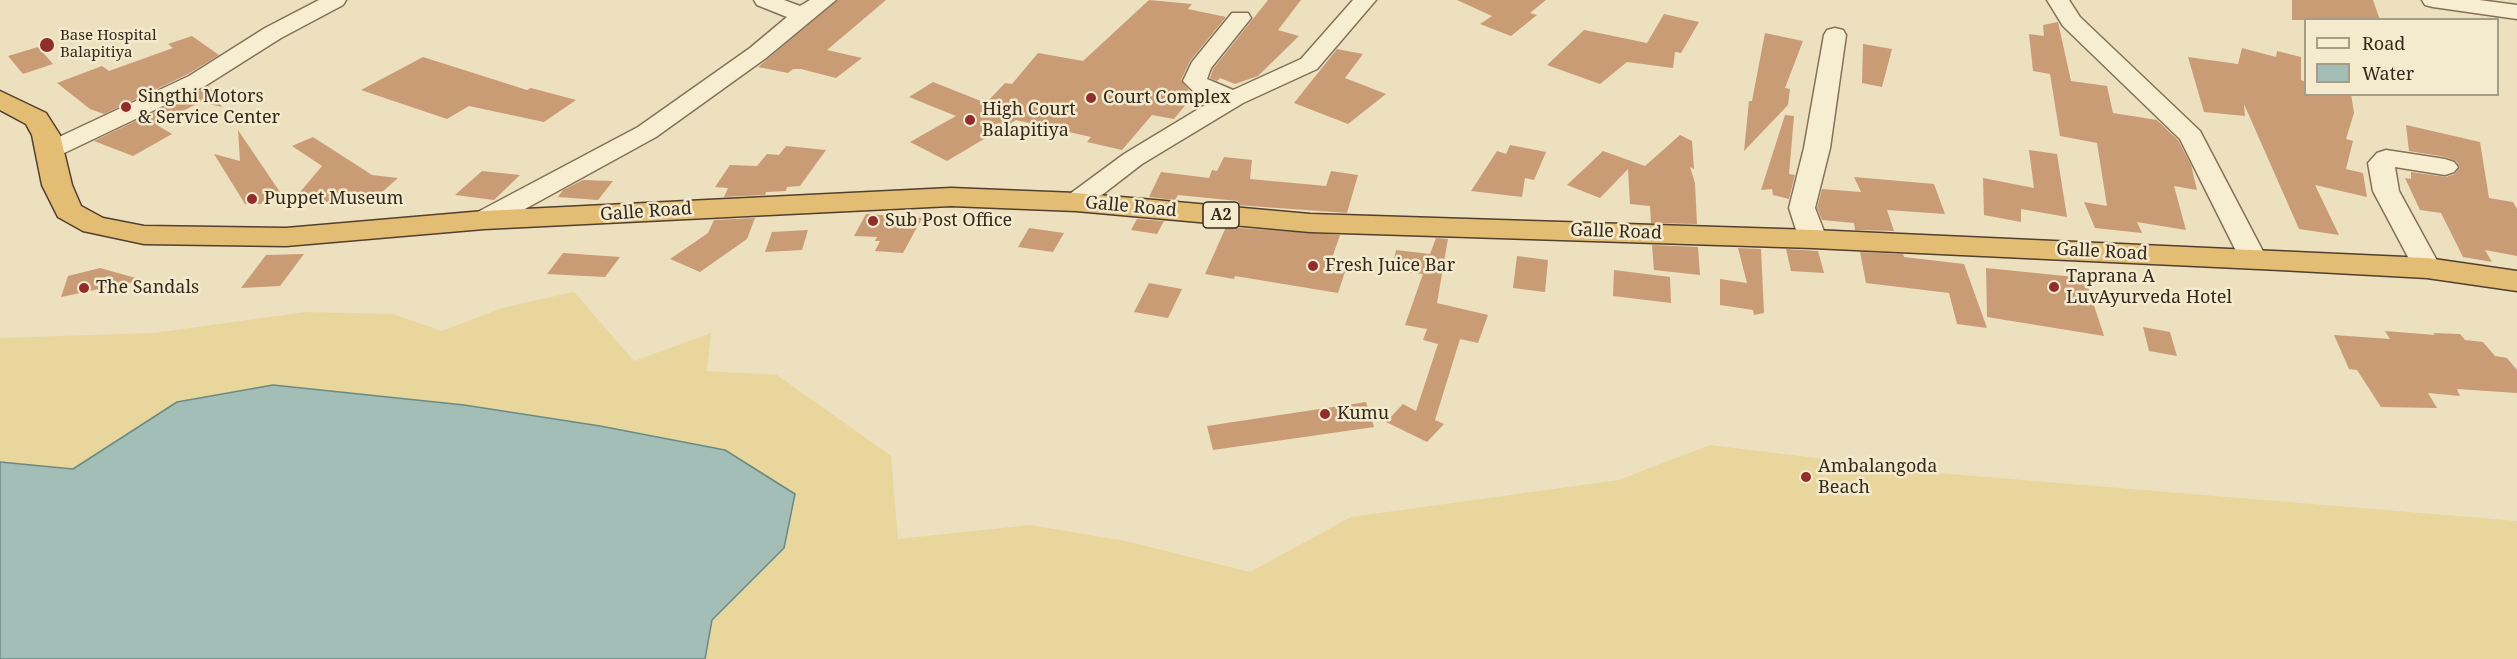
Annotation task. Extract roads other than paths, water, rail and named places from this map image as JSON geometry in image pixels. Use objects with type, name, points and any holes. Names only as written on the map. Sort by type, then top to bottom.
[{"type":"highway","name":"Galle Road","points":[[0,99],[36,119],[51,150],[57,185],[69,210],[94,225],[144,235],[286,237],[484,220],[934,197],[1076,202],[1310,224],[1813,239],[2427,268],[2517,281]]},
{"type":"street","points":[[51,150],[197,81],[273,33],[334,0]]},
{"type":"street","points":[[765,0],[802,15]]},
{"type":"street","points":[[484,220],[646,132],[758,53],[802,15],[825,0]]},
{"type":"street","points":[[1076,202],[1133,159],[1234,98],[1309,64],[1365,0]]},
{"type":"street","points":[[2058,0],[2072,21],[2191,136],[2253,259]]},
{"type":"street","points":[[2433,0],[2517,12]]},
{"type":"street","points":[[1234,98],[1202,87],[1195,81],[1200,67],[1240,18]]},
{"type":"street","points":[[1813,239],[1802,208],[1817,148],[1834,36]]},
{"type":"street","points":[[2427,268],[2386,191],[2381,163],[2386,158],[2445,167]]},
{"type":"water","points":[[273,385],[464,405],[600,426],[725,450],[795,494],[784,548],[712,620],[705,659],[0,659],[0,462],[73,469],[177,402]]},
{"type":"place","name":"Base Hospital Balapitiya","points":[[47,45]]},
{"type":"place","name":"Court Complex","points":[[1091,98]]},
{"type":"place","name":"Singthi Motors & Service Center","points":[[126,107]]},
{"type":"place","name":"High Court Balapitiya","points":[[970,120]]},
{"type":"place","name":"Puppet Museum","points":[[252,199]]},
{"type":"place","name":"Sub Post Office","points":[[873,221]]},
{"type":"place","name":"Fresh Juice Bar","points":[[1313,266]]},
{"type":"place","name":"Taprana A LuvAyurveda Hotel","points":[[2054,287]]},
{"type":"place","name":"The Sandals","points":[[84,288]]},
{"type":"place","name":"Kumu","points":[[1325,414]]},
{"type":"place","name":"Ambalangoda Beach","points":[[1806,477]]}]
